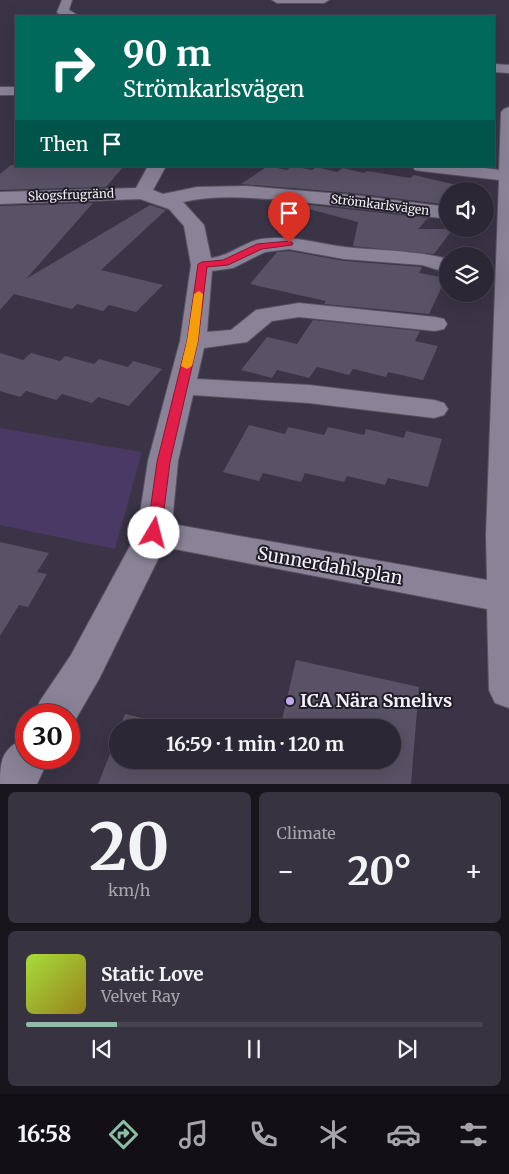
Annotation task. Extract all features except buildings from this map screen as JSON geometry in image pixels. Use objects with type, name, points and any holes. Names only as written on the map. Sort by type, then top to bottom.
[{"type":"street","points":[[67,0],[63,12],[70,15]]},
{"type":"street","points":[[277,0],[324,0]]},
{"type":"street","points":[[317,11],[339,0]]},
{"type":"street","points":[[495,68],[509,69]]},
{"type":"street","points":[[0,92],[15,91]]},
{"type":"street","points":[[509,112],[503,535],[509,690]]},
{"type":"street","points":[[62,704],[85,666],[154,533],[163,462],[193,341],[202,264],[194,225],[176,205],[153,196],[157,167]]},
{"type":"street","points":[[427,167],[508,180]]},
{"type":"street","name":"Strömkarlsvägen","points":[[153,196],[246,192],[353,201],[439,212]]},
{"type":"street","name":"Skogsfrugränd","points":[[0,198],[153,196]]},
{"type":"street","points":[[202,264],[224,263],[260,246],[289,243],[344,253],[423,259],[439,263]]},
{"type":"street","points":[[193,341],[238,337],[265,315],[292,311],[435,324]]},
{"type":"street","points":[[182,386],[310,394],[434,409]]},
{"type":"street","name":"Sunnerdahlsplan","points":[[154,533],[507,614]]},
{"type":"street","points":[[12,784],[21,769]]},
{"type":"shaded area","points":[[0,428],[142,452],[115,549],[0,525]]},
{"type":"slow traffic","points":[[187,366],[193,341],[199,294]]},
{"type":"place","name":"ICA Nära Smelivs","points":[[290,701]]},
{"type":"route","points":[[154,533],[163,462],[193,341],[202,264],[224,263],[260,246],[289,243]]}]
